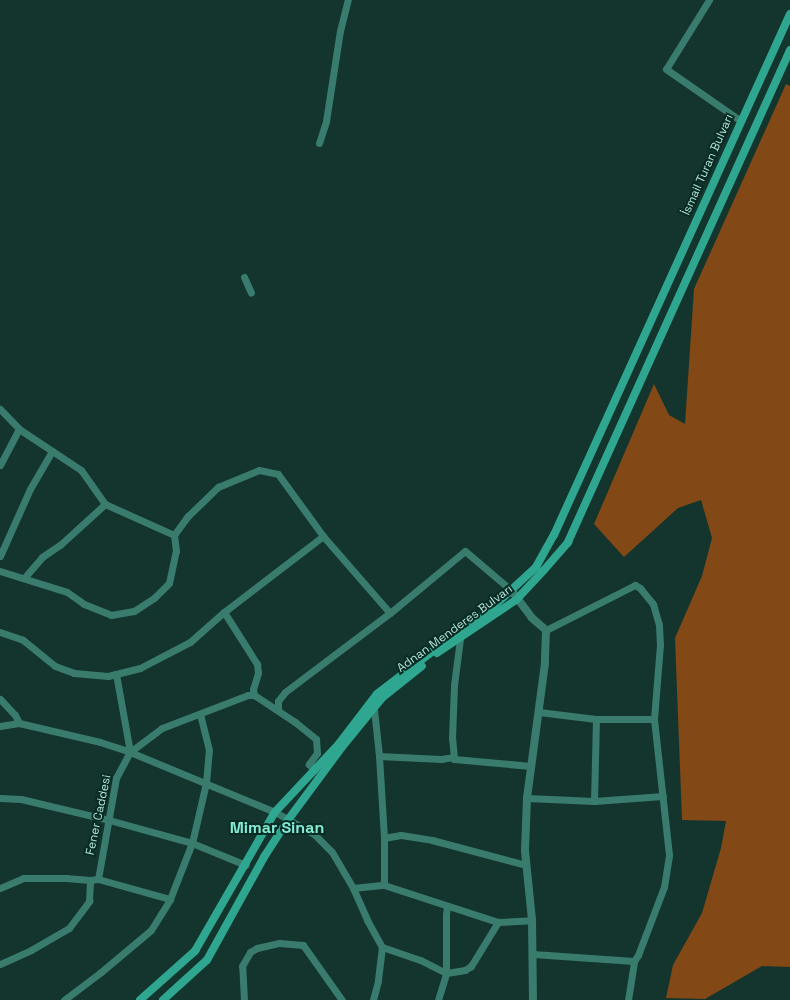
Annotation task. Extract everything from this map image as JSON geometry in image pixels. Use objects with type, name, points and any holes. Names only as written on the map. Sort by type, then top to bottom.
[{"type":"main road","name":"İsmail Turan Bulvarı","points":[[649,326],[790,14]]},
{"type":"main road","name":"Adnan Menderes Bulvarı","points":[[163,1000],[207,960],[264,857],[288,820],[342,747],[374,710],[382,698],[435,654],[460,639],[516,600],[568,542],[790,50]]},
{"type":"main road","name":"Adnan Menderes Bulvarı","points":[[140,1000],[195,951],[246,865],[275,812],[338,745],[377,694],[433,650],[493,607],[536,567],[554,535],[649,326]]},
{"type":"street","points":[[319,143],[326,121],[340,31],[348,0]]},
{"type":"street","points":[[709,0],[666,69],[741,121]]},
{"type":"street","points":[[244,277],[251,293]]},
{"type":"street","points":[[0,409],[20,429],[81,470],[105,504],[174,535]]},
{"type":"street","points":[[0,466],[20,429]]},
{"type":"street","points":[[0,556],[30,489],[52,451]]},
{"type":"street","points":[[0,571],[67,592],[84,604],[111,615],[134,611],[154,598],[169,583],[176,551],[174,535],[188,516],[218,486],[259,470],[278,474],[322,536],[390,613]]},
{"type":"street","points":[[24,578],[42,557],[60,545],[105,504]]},
{"type":"street","points":[[0,632],[23,640],[55,666],[74,673],[108,676],[140,668],[190,642],[224,612],[322,536]]},
{"type":"street","points":[[278,709],[278,701],[285,692],[390,613],[464,552],[511,590],[516,600],[532,618],[546,630]]},
{"type":"street","points":[[546,630],[635,586],[640,588],[653,604],[659,625],[660,645],[654,719],[669,855],[664,887],[638,955],[634,961],[628,1000]]},
{"type":"street","points":[[224,612],[257,664],[258,673],[253,689],[254,695]]},
{"type":"street","points":[[533,1000],[532,920],[525,851],[527,798],[545,663],[546,630]]},
{"type":"street","points":[[454,759],[452,738],[454,685],[460,639]]},
{"type":"street","points":[[116,674],[130,752]]},
{"type":"street","points":[[130,752],[162,728],[248,695],[254,695],[278,709],[316,740],[317,753],[309,764],[314,770]]},
{"type":"street","points":[[0,699],[15,715],[19,723]]},
{"type":"street","points":[[374,710],[380,756],[384,838],[384,885]]},
{"type":"street","points":[[539,712],[596,719],[654,719]]},
{"type":"street","points":[[64,1000],[101,972],[151,930],[170,899],[192,844],[206,783],[209,750],[200,714]]},
{"type":"street","points":[[594,801],[596,719]]},
{"type":"street","points":[[0,720],[100,742],[130,752],[275,812],[314,834],[328,848],[340,865],[353,888],[366,920],[382,947],[378,982],[373,1000]]},
{"type":"street","points":[[0,726],[19,723]]},
{"type":"street","name":"Fener Caddesi","points":[[0,964],[31,950],[69,928],[89,900],[109,820],[116,778],[130,752]]},
{"type":"street","points":[[380,756],[441,759],[453,757],[454,759],[531,766]]},
{"type":"street","points":[[527,798],[594,801],[663,796]]},
{"type":"street","points":[[0,798],[21,799],[109,820],[192,844],[246,865]]},
{"type":"street","points":[[384,838],[401,835],[432,840],[526,865]]},
{"type":"street","points":[[0,888],[23,878],[66,878],[94,880],[170,899]]},
{"type":"street","points":[[353,888],[384,885],[493,919],[498,922],[532,920]]},
{"type":"street","points":[[438,1000],[446,973],[446,915],[448,906]]},
{"type":"street","points":[[382,947],[420,960],[446,973],[465,970],[471,966],[498,922]]},
{"type":"street","points":[[244,1000],[242,966],[250,952],[257,948],[279,944],[303,945],[342,1000]]},
{"type":"street","points":[[533,954],[634,961]]},
{"type":"shaded area","points":[[786,84],[790,86],[790,967],[762,966],[705,999],[666,998],[673,965],[702,913],[721,848],[726,821],[682,820],[675,638],[702,576],[712,538],[701,500],[678,508],[624,557],[594,524],[654,384],[669,415],[685,424],[694,289]]},
{"type":"district","name":"Mimar Sinan","points":[[277,828]]}]
